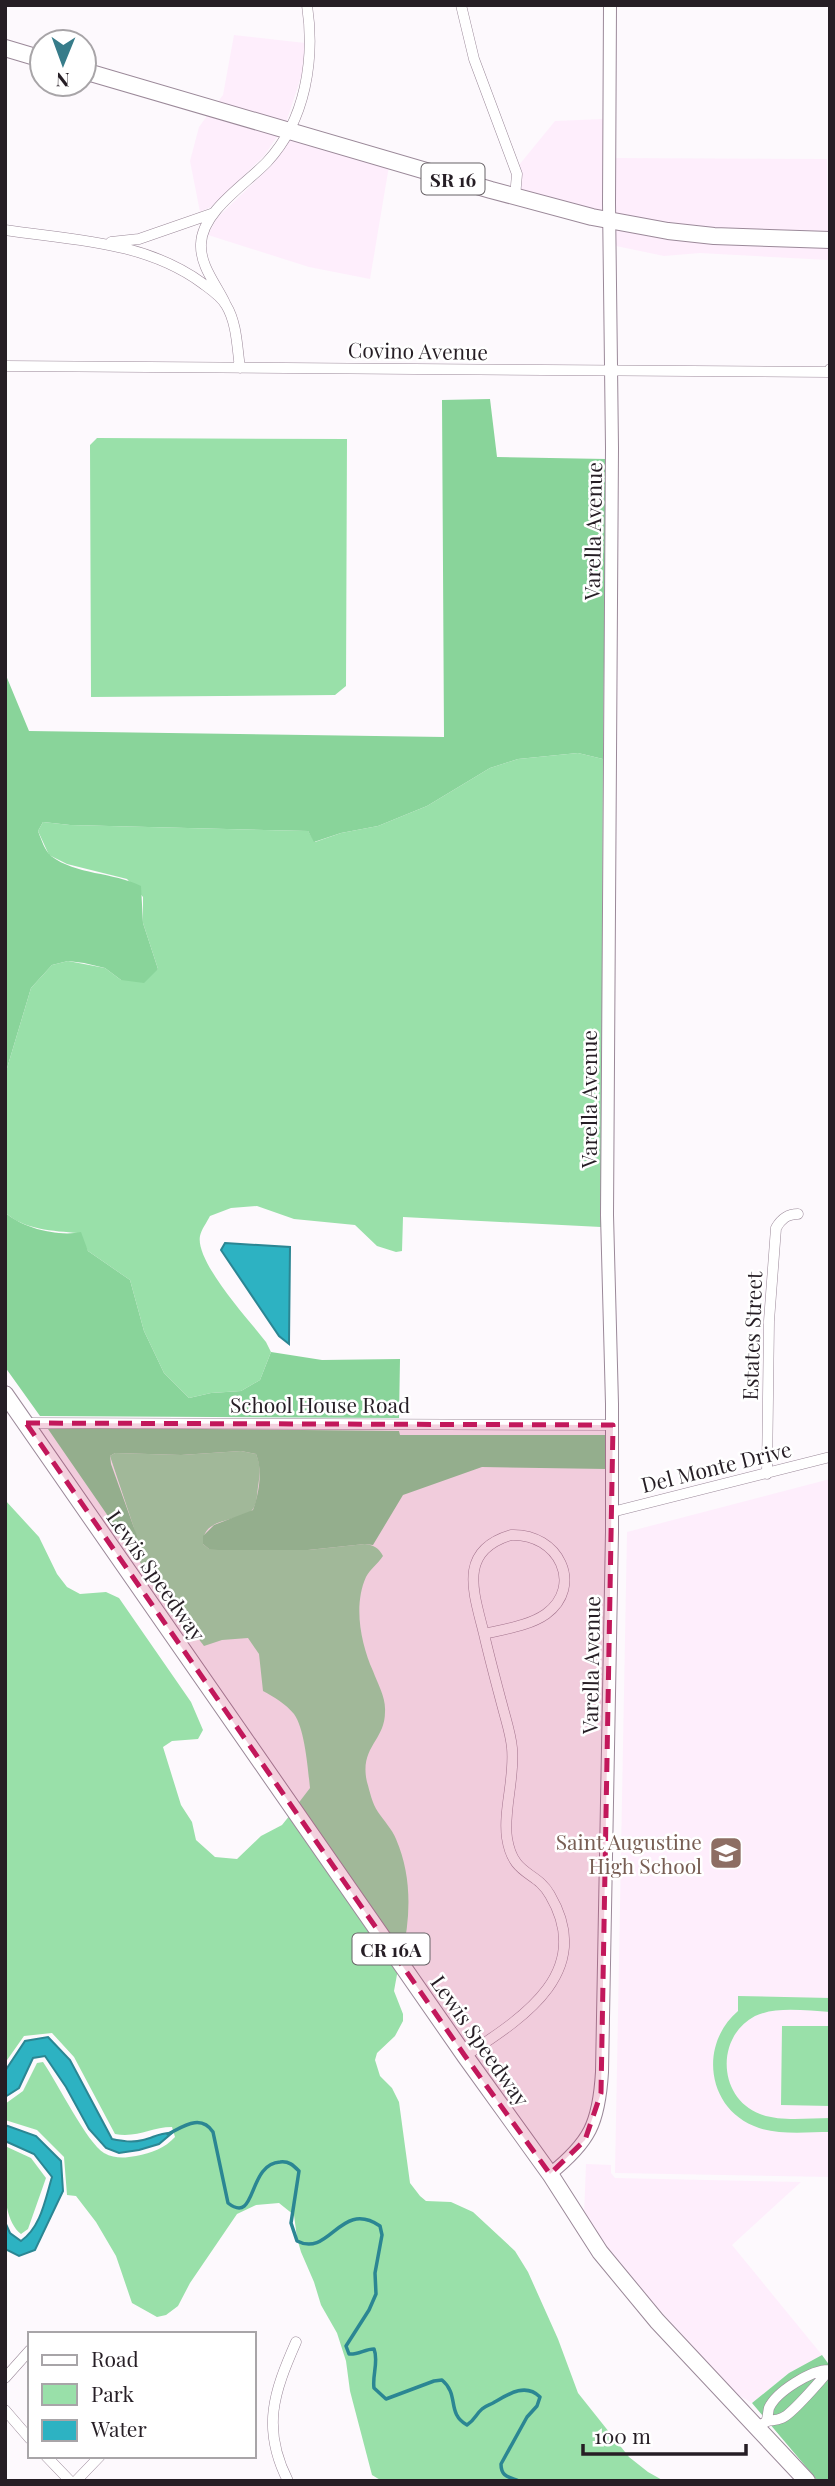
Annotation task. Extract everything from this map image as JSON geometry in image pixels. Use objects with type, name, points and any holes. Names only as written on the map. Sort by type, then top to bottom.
[{"type":"main road","points":[[5,48],[28,55]]},
{"type":"main road","name":"SR 16","points":[[98,75],[515,197],[609,220],[714,236],[830,240]]},
{"type":"main road","name":"Lewis Speedway","points":[[5,1394],[550,2174],[600,2252],[627,2288],[762,2424],[807,2481]]},
{"type":"street","points":[[240,368],[234,324],[201,255],[204,229],[214,213],[268,161],[289,130],[299,105],[310,60],[307,5]]},
{"type":"street","points":[[461,5],[474,59],[517,174],[515,197]]},
{"type":"street","name":"Varella Avenue","points":[[550,2174],[585,2140],[591,2129],[601,2093],[612,1512],[607,1215],[612,370],[609,220],[610,5]]},
{"type":"street","points":[[100,243],[139,239],[214,213]]},
{"type":"street","points":[[5,230],[100,243],[158,260],[194,277],[225,303]]},
{"type":"street","name":"Covino Avenue","points":[[5,366],[830,371]]},
{"type":"street","name":"Estates Street","points":[[767,1474],[769,1321],[776,1228],[787,1216],[798,1214]]},
{"type":"street","name":"School House Road","points":[[26,1423],[612,1425]]},
{"type":"street","name":"Del Monte Drive","points":[[612,1512],[830,1457]]},
{"type":"street","points":[[465,2056],[506,2029],[541,1998],[560,1970],[564,1940],[561,1918],[549,1893],[511,1857],[507,1835],[513,1774],[512,1745],[484,1634],[472,1584],[473,1572],[482,1553],[499,1539],[523,1535],[542,1541],[558,1556],[562,1567],[564,1578],[559,1600],[544,1615],[533,1620],[484,1634]]},
{"type":"street","points":[[288,2481],[282,2469],[273,2431],[274,2400],[296,2342]]},
{"type":"street","points":[[5,2378],[28,2352]]},
{"type":"street","points":[[829,2370],[782,2418],[762,2424],[770,2406],[792,2385],[812,2372],[829,2370]]},
{"type":"street","points":[[5,2410],[28,2437]]},
{"type":"street","points":[[48,2458],[70,2481]]},
{"type":"street","points":[[76,2481],[98,2458]]},
{"type":"highlighted area","points":[[26,1423],[613,1425],[601,2093],[585,2140],[550,2174],[465,2056]]},
{"type":"shaded area","points":[[234,35],[305,43],[302,74],[286,123],[217,103],[223,95]]},
{"type":"shaded area","points":[[209,113],[279,134],[264,156],[211,207],[200,212],[190,161],[199,127]]},
{"type":"shaded area","points":[[603,119],[604,213],[521,192],[522,175],[519,165],[555,121]]},
{"type":"shaded area","points":[[291,138],[389,166],[370,279],[309,267],[208,235],[217,218],[272,165]]},
{"type":"shaded area","points":[[614,158],[827,159],[828,234],[715,229],[615,215]]},
{"type":"shaded area","points":[[615,228],[828,247],[828,260],[700,253],[664,256],[616,246]]},
{"type":"shaded area","name":"Saint Augustine High School","points":[[830,1479],[830,2177],[615,2173],[627,1532]]},
{"type":"shaded area","points":[[586,2164],[611,2165],[611,2173],[615,2178],[801,2182],[732,2245],[822,2355],[789,2373],[752,2403],[733,2392],[601,2244],[584,2216]]},
{"type":"green space","points":[[490,399],[497,457],[606,459],[603,759],[578,753],[518,759],[490,768],[427,806],[378,826],[341,833],[314,842],[308,831],[43,822],[38,831],[51,856],[72,867],[141,886],[143,923],[158,969],[144,983],[121,980],[105,968],[84,963],[68,961],[52,965],[31,988],[5,1075],[5,673],[29,731],[444,737],[442,400]]},
{"type":"green space","points":[[97,438],[347,439],[346,686],[335,695],[91,697],[90,445]]},
{"type":"green space","points":[[578,753],[603,759],[601,1227],[403,1217],[402,1251],[396,1252],[377,1246],[355,1225],[294,1219],[257,1206],[231,1208],[210,1216],[200,1236],[206,1261],[271,1352],[260,1380],[241,1391],[189,1398],[164,1373],[144,1331],[130,1280],[88,1251],[78,1233],[30,1226],[5,1212],[5,1075],[31,988],[52,965],[68,961],[105,968],[121,980],[158,969],[143,923],[143,897],[127,879],[67,864],[49,855],[38,831],[43,822],[308,831],[315,842],[341,833],[378,826],[427,806],[490,768],[518,759]]},
{"type":"green space","points":[[5,1212],[21,1223],[41,1230],[81,1232],[88,1251],[130,1280],[144,1331],[164,1373],[189,1398],[241,1391],[260,1380],[271,1352],[322,1360],[400,1359],[399,1418],[40,1416],[5,1367]]},
{"type":"green space","points":[[48,1429],[399,1431],[400,1435],[607,1435],[606,1469],[482,1467],[403,1495],[373,1545],[308,1550],[218,1550],[209,1549],[203,1544],[203,1536],[214,1525],[253,1510],[259,1482],[256,1454],[241,1451],[181,1455],[115,1453],[110,1456],[111,1464],[137,1536],[139,1561]]},
{"type":"green space","points":[[241,1451],[256,1454],[259,1462],[255,1504],[248,1513],[209,1528],[204,1535],[203,1544],[209,1549],[308,1550],[365,1544],[376,1547],[383,1556],[366,1577],[360,1600],[362,1637],[385,1707],[384,1722],[369,1752],[365,1770],[374,1805],[394,1835],[405,1867],[408,1911],[402,1955],[297,1805],[310,1788],[303,1739],[294,1714],[263,1691],[259,1654],[248,1638],[222,1640],[204,1646],[139,1561],[134,1528],[110,1456],[115,1453],[181,1455]]},
{"type":"green space","points":[[5,1500],[39,1537],[57,1574],[67,1587],[80,1594],[106,1592],[119,1598],[191,1702],[203,1730],[198,1739],[172,1741],[163,1747],[181,1805],[192,1822],[196,1840],[215,1857],[237,1859],[261,1836],[282,1825],[290,1815],[398,1969],[394,1991],[403,2021],[395,2036],[377,2053],[375,2060],[380,2076],[392,2088],[399,2102],[410,2183],[426,2201],[451,2202],[473,2212],[515,2251],[528,2272],[558,2339],[578,2393],[629,2457],[664,2481],[382,2481],[372,2475],[350,2391],[346,2361],[337,2333],[321,2305],[301,2252],[294,2215],[279,2203],[256,2205],[237,2214],[190,2283],[178,2306],[166,2315],[157,2317],[132,2303],[116,2256],[96,2222],[76,2196],[67,2195],[64,2157],[37,2130],[5,2120],[5,2104],[23,2091],[37,2063],[43,2062],[89,2137],[104,2153],[120,2158],[142,2155],[153,2152],[175,2137],[172,2127],[131,2135],[115,2134],[74,2057],[52,2033],[24,2036],[5,2063]]},
{"type":"green space","points":[[738,1996],[830,1998],[830,2012],[782,2010],[755,2016],[742,2026],[733,2038],[727,2067],[729,2081],[746,2106],[760,2114],[777,2118],[830,2118],[830,2132],[794,2133],[767,2130],[742,2119],[728,2107],[714,2076],[713,2058],[725,2025],[738,2011]]},
{"type":"green space","points":[[782,2026],[830,2026],[830,2106],[781,2105]]},
{"type":"green space","points":[[5,2146],[31,2158],[46,2178],[28,2229],[21,2234],[14,2226],[7,2206]]},
{"type":"green space","points":[[822,2355],[830,2366],[830,2481],[818,2481],[752,2403],[789,2373]]},
{"type":"water","points":[[225,1243],[290,1247],[289,1344],[279,1336],[221,1250]]},
{"type":"water","points":[[48,2037],[70,2060],[112,2139],[135,2141],[172,2133],[159,2144],[139,2150],[119,2153],[106,2148],[89,2129],[45,2056],[33,2058],[19,2088],[5,2097],[5,2071],[25,2041]]},
{"type":"water","points":[[5,2125],[36,2136],[61,2161],[63,2191],[35,2250],[19,2256],[5,2249],[5,2222],[10,2233],[21,2241],[28,2235],[41,2212],[52,2177],[34,2154],[5,2141]]},
{"type":"waterway","points":[[168,2134],[192,2123],[203,2124],[213,2132],[228,2203],[237,2208],[244,2207],[262,2172],[269,2165],[283,2162],[295,2167],[299,2171],[291,2223],[297,2241],[308,2244],[318,2242],[355,2219],[380,2226],[382,2235],[375,2273],[376,2294],[346,2346],[349,2354],[374,2349],[374,2388],[386,2399],[442,2380],[451,2392],[457,2415],[467,2425],[483,2408],[516,2391],[528,2390],[540,2397],[501,2464],[504,2474],[519,2481]]},
{"type":"place","name":"Saint Augustine High School","points":[[726,1853]]}]
